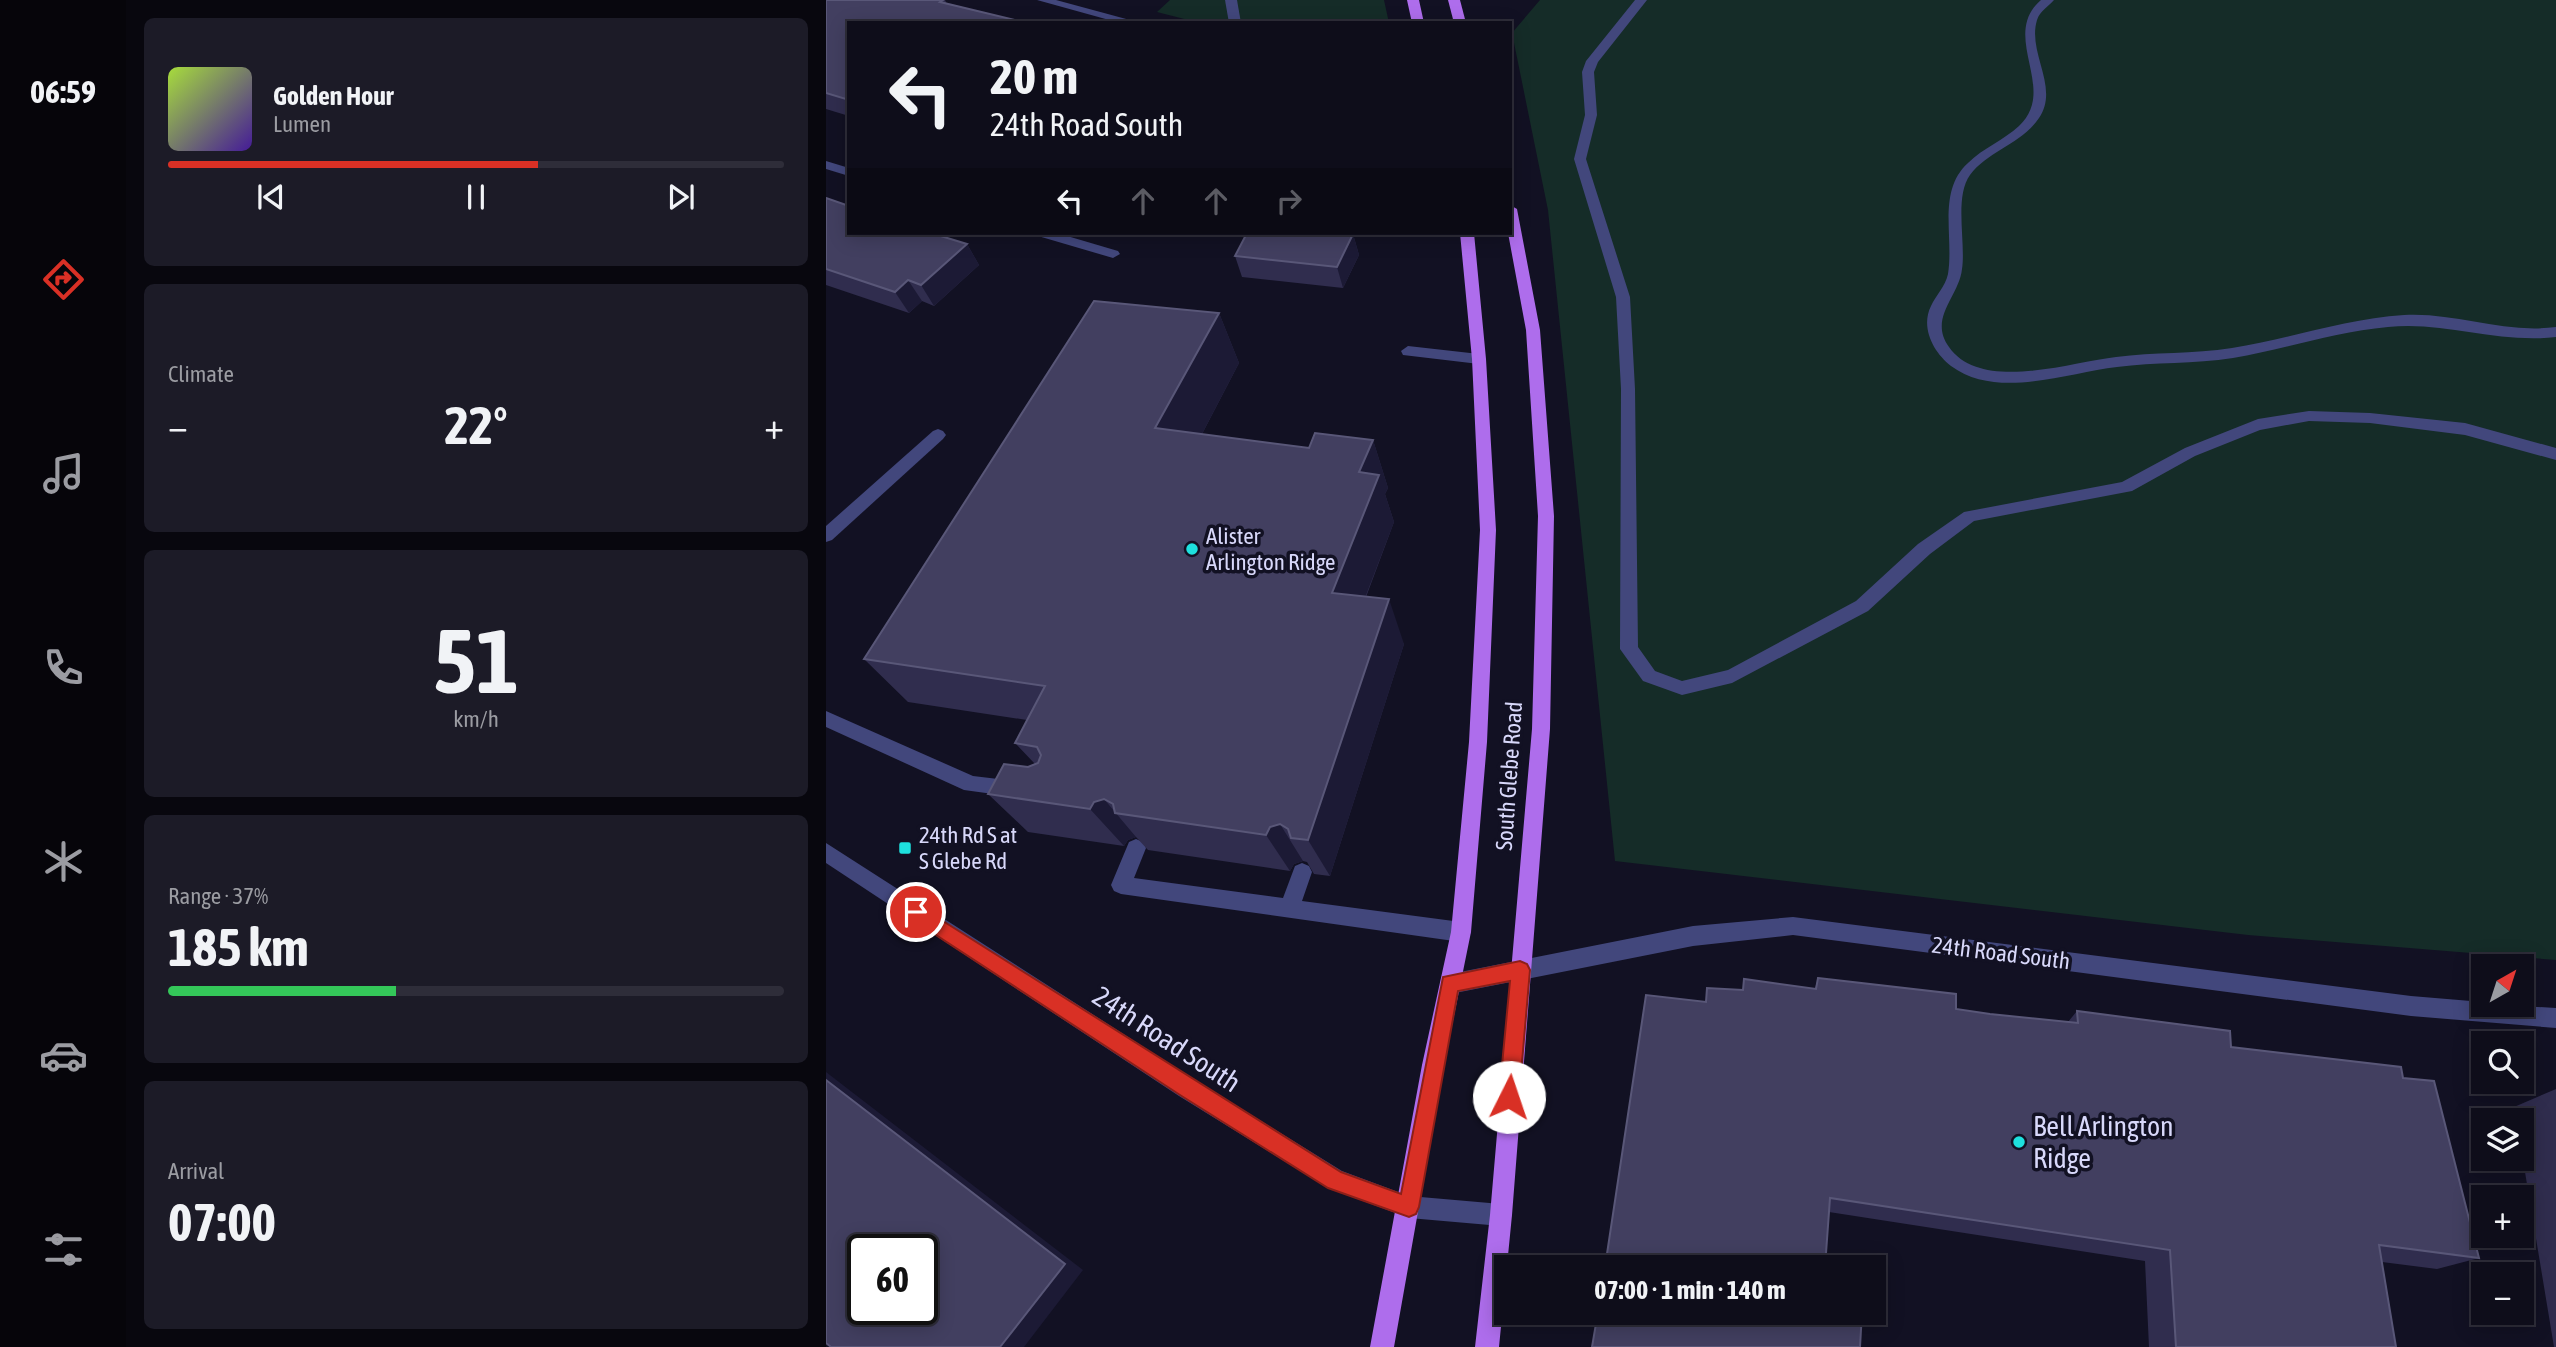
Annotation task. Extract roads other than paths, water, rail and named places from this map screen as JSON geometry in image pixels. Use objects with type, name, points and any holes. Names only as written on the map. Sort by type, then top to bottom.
[{"type":"main road","points":[[1413,0],[1418,21]]},
{"type":"main road","points":[[1454,0],[1459,21]]},
{"type":"main road","name":"South Glebe Road","points":[[1487,1347],[1541,729],[1546,516],[1533,330],[1512,220]]},
{"type":"main road","name":"South Glebe Road","points":[[1382,1347],[1461,932],[1478,742],[1488,530],[1479,359],[1466,235]]},
{"type":"street","points":[[1043,0],[1127,21]]},
{"type":"street","points":[[1231,0],[1234,21]]},
{"type":"street","points":[[1641,0],[1592,61],[1588,72],[1591,115],[1580,159],[1623,297],[1628,389],[1629,649],[1648,676],[1682,688],[1732,676],[1862,606],[1924,550],[1970,516],[2126,487],[2190,452],[2258,425],[2309,416],[2370,418],[2465,429],[2556,454]]},
{"type":"street","points":[[2048,0],[2034,18],[2029,44],[2041,100],[2035,116],[2018,134],[1973,166],[1960,179],[1955,200],[1956,267],[1953,283],[1935,313],[1934,332],[1944,352],[1962,368],[1995,378],[2123,361],[2231,354],[2401,320],[2432,319],[2525,336],[2556,332]]},
{"type":"street","points":[[826,165],[847,171]]},
{"type":"street","points":[[1050,235],[1113,254]]},
{"type":"street","points":[[1408,351],[1479,359]]},
{"type":"street","points":[[826,536],[938,435]]},
{"type":"street","points":[[826,719],[971,784],[1038,792]]},
{"type":"street","points":[[1136,848],[1121,885],[1461,932]]},
{"type":"street","name":"24th Road South","points":[[826,852],[1187,1088],[1336,1180],[1409,1207],[1500,1215]]},
{"type":"street","points":[[1290,908],[1302,872]]},
{"type":"street","name":"24th Road South","points":[[1450,984],[1693,936],[1793,926],[2411,1006],[2556,1018]]},
{"type":"place","name":"Alister Arlington Ridge","points":[[1192,549]]},
{"type":"place","name":"24th Rd S at S Glebe Rd","points":[[905,848]]},
{"type":"place","name":"Bell Arlington Ridge","points":[[2019,1142]]}]
